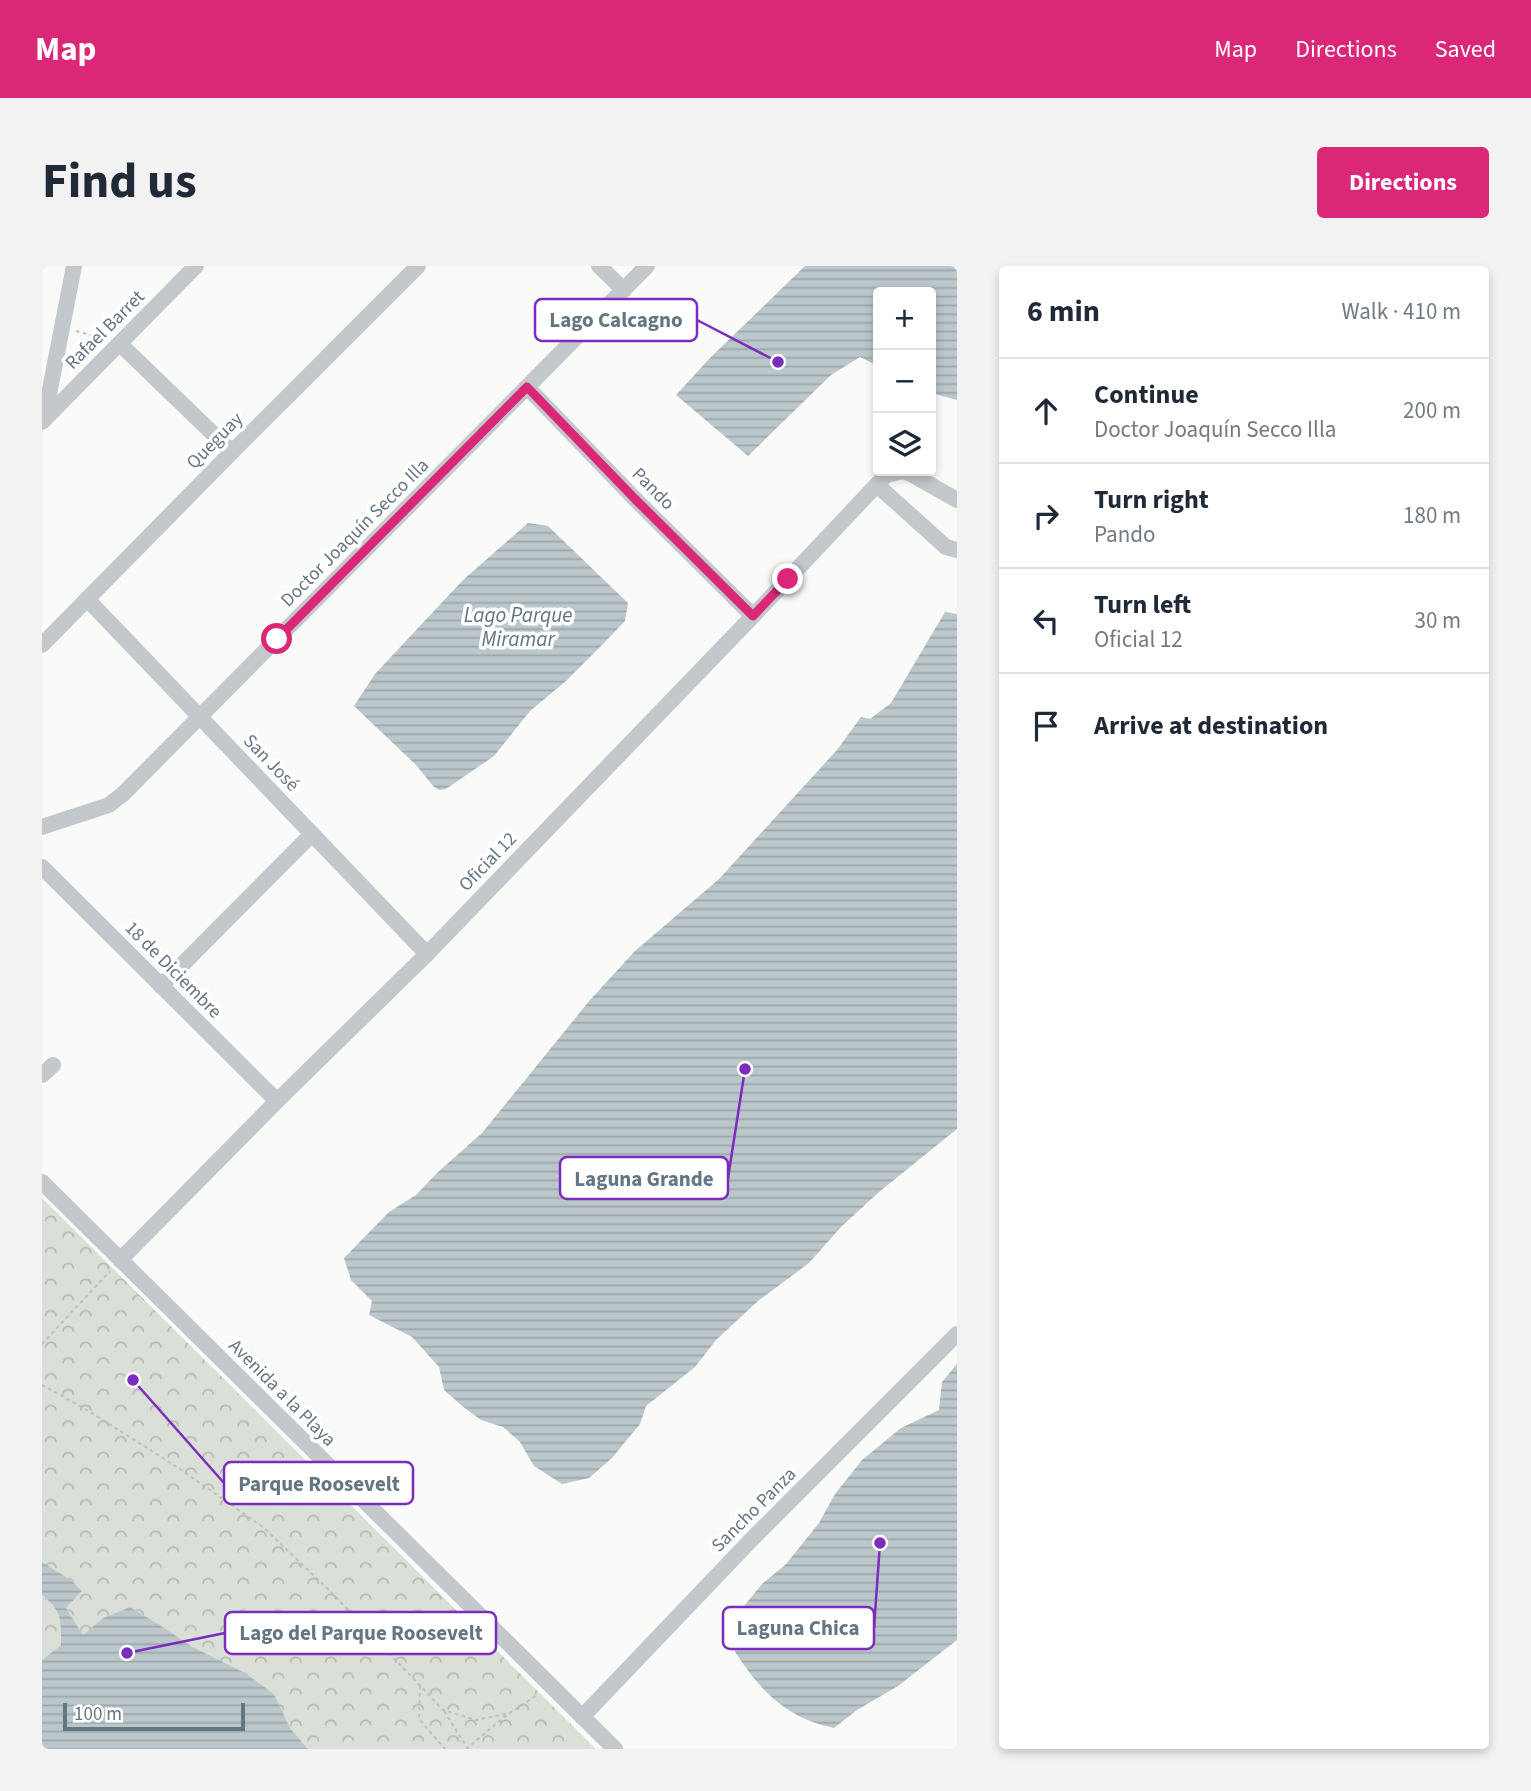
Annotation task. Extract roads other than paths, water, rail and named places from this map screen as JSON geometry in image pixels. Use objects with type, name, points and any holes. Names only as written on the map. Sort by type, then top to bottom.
[{"type":"street","points":[[43,421],[74,266]]},
{"type":"street","name":"Rafael Barret","points":[[43,421],[196,266]]},
{"type":"street","name":"Queguay","points":[[42,645],[418,266]]},
{"type":"street","points":[[599,266],[624,290]]},
{"type":"street","name":"Doctor Joaquín Secco Illa","points":[[42,827],[109,805],[123,794],[647,266]]},
{"type":"street","points":[[120,344],[232,452]]},
{"type":"street","name":"Pando","points":[[527,387],[753,616]]},
{"type":"street","points":[[957,500],[903,471],[886,475],[877,485],[946,547],[957,551]]},
{"type":"street","name":"Oficial 12","points":[[120,1260],[276,1101],[427,954],[877,485]]},
{"type":"street","name":"San José","points":[[87,598],[427,954]]},
{"type":"street","points":[[161,986],[312,834]]},
{"type":"street","name":"18 de Diciembre","points":[[42,867],[276,1101]]},
{"type":"street","name":"Avenida a la Playa","points":[[42,1182],[615,1749]]},
{"type":"street","name":"Sancho Panza","points":[[582,1717],[751,1540],[957,1334]]},
{"type":"water","points":[[805,266],[957,266],[957,400],[936,394],[936,287],[873,287],[873,364],[860,357],[831,375],[748,456],[676,395],[709,359]]},
{"type":"water","name":"Lago Parque Miramar","points":[[528,523],[548,526],[628,603],[625,621],[566,681],[530,711],[494,756],[446,789],[439,790],[354,706],[375,674],[463,580]]},
{"type":"water","points":[[945,612],[957,614],[957,1129],[879,1192],[841,1227],[809,1263],[758,1301],[716,1340],[695,1367],[646,1406],[640,1424],[612,1458],[589,1478],[562,1484],[534,1466],[520,1442],[503,1427],[481,1420],[444,1390],[439,1367],[412,1337],[369,1315],[372,1301],[351,1280],[344,1258],[389,1212],[416,1195],[482,1133],[590,1000],[635,951],[719,879],[837,750],[861,717],[870,719],[891,703]]},
{"type":"water","points":[[957,1364],[957,1640],[898,1686],[857,1710],[834,1728],[815,1723],[799,1716],[771,1697],[748,1671],[728,1640],[740,1611],[762,1584],[786,1564],[819,1523],[835,1494],[862,1460],[901,1428],[939,1410],[942,1382]]},
{"type":"water","points":[[42,1562],[71,1580],[82,1591],[66,1608],[83,1635],[103,1618],[130,1607],[191,1646],[245,1673],[274,1694],[290,1728],[308,1749],[42,1749],[42,1660],[61,1645],[61,1636],[57,1611],[42,1595]]},
{"type":"place","name":"Lago Calcagno","points":[[778,362]]},
{"type":"place","name":"Laguna Grande","points":[[745,1069]]},
{"type":"place","name":"Parque Roosevelt","points":[[133,1380]]},
{"type":"place","name":"Laguna Chica","points":[[880,1543]]},
{"type":"place","name":"Lago del Parque Roosevelt","points":[[127,1653]]}]
